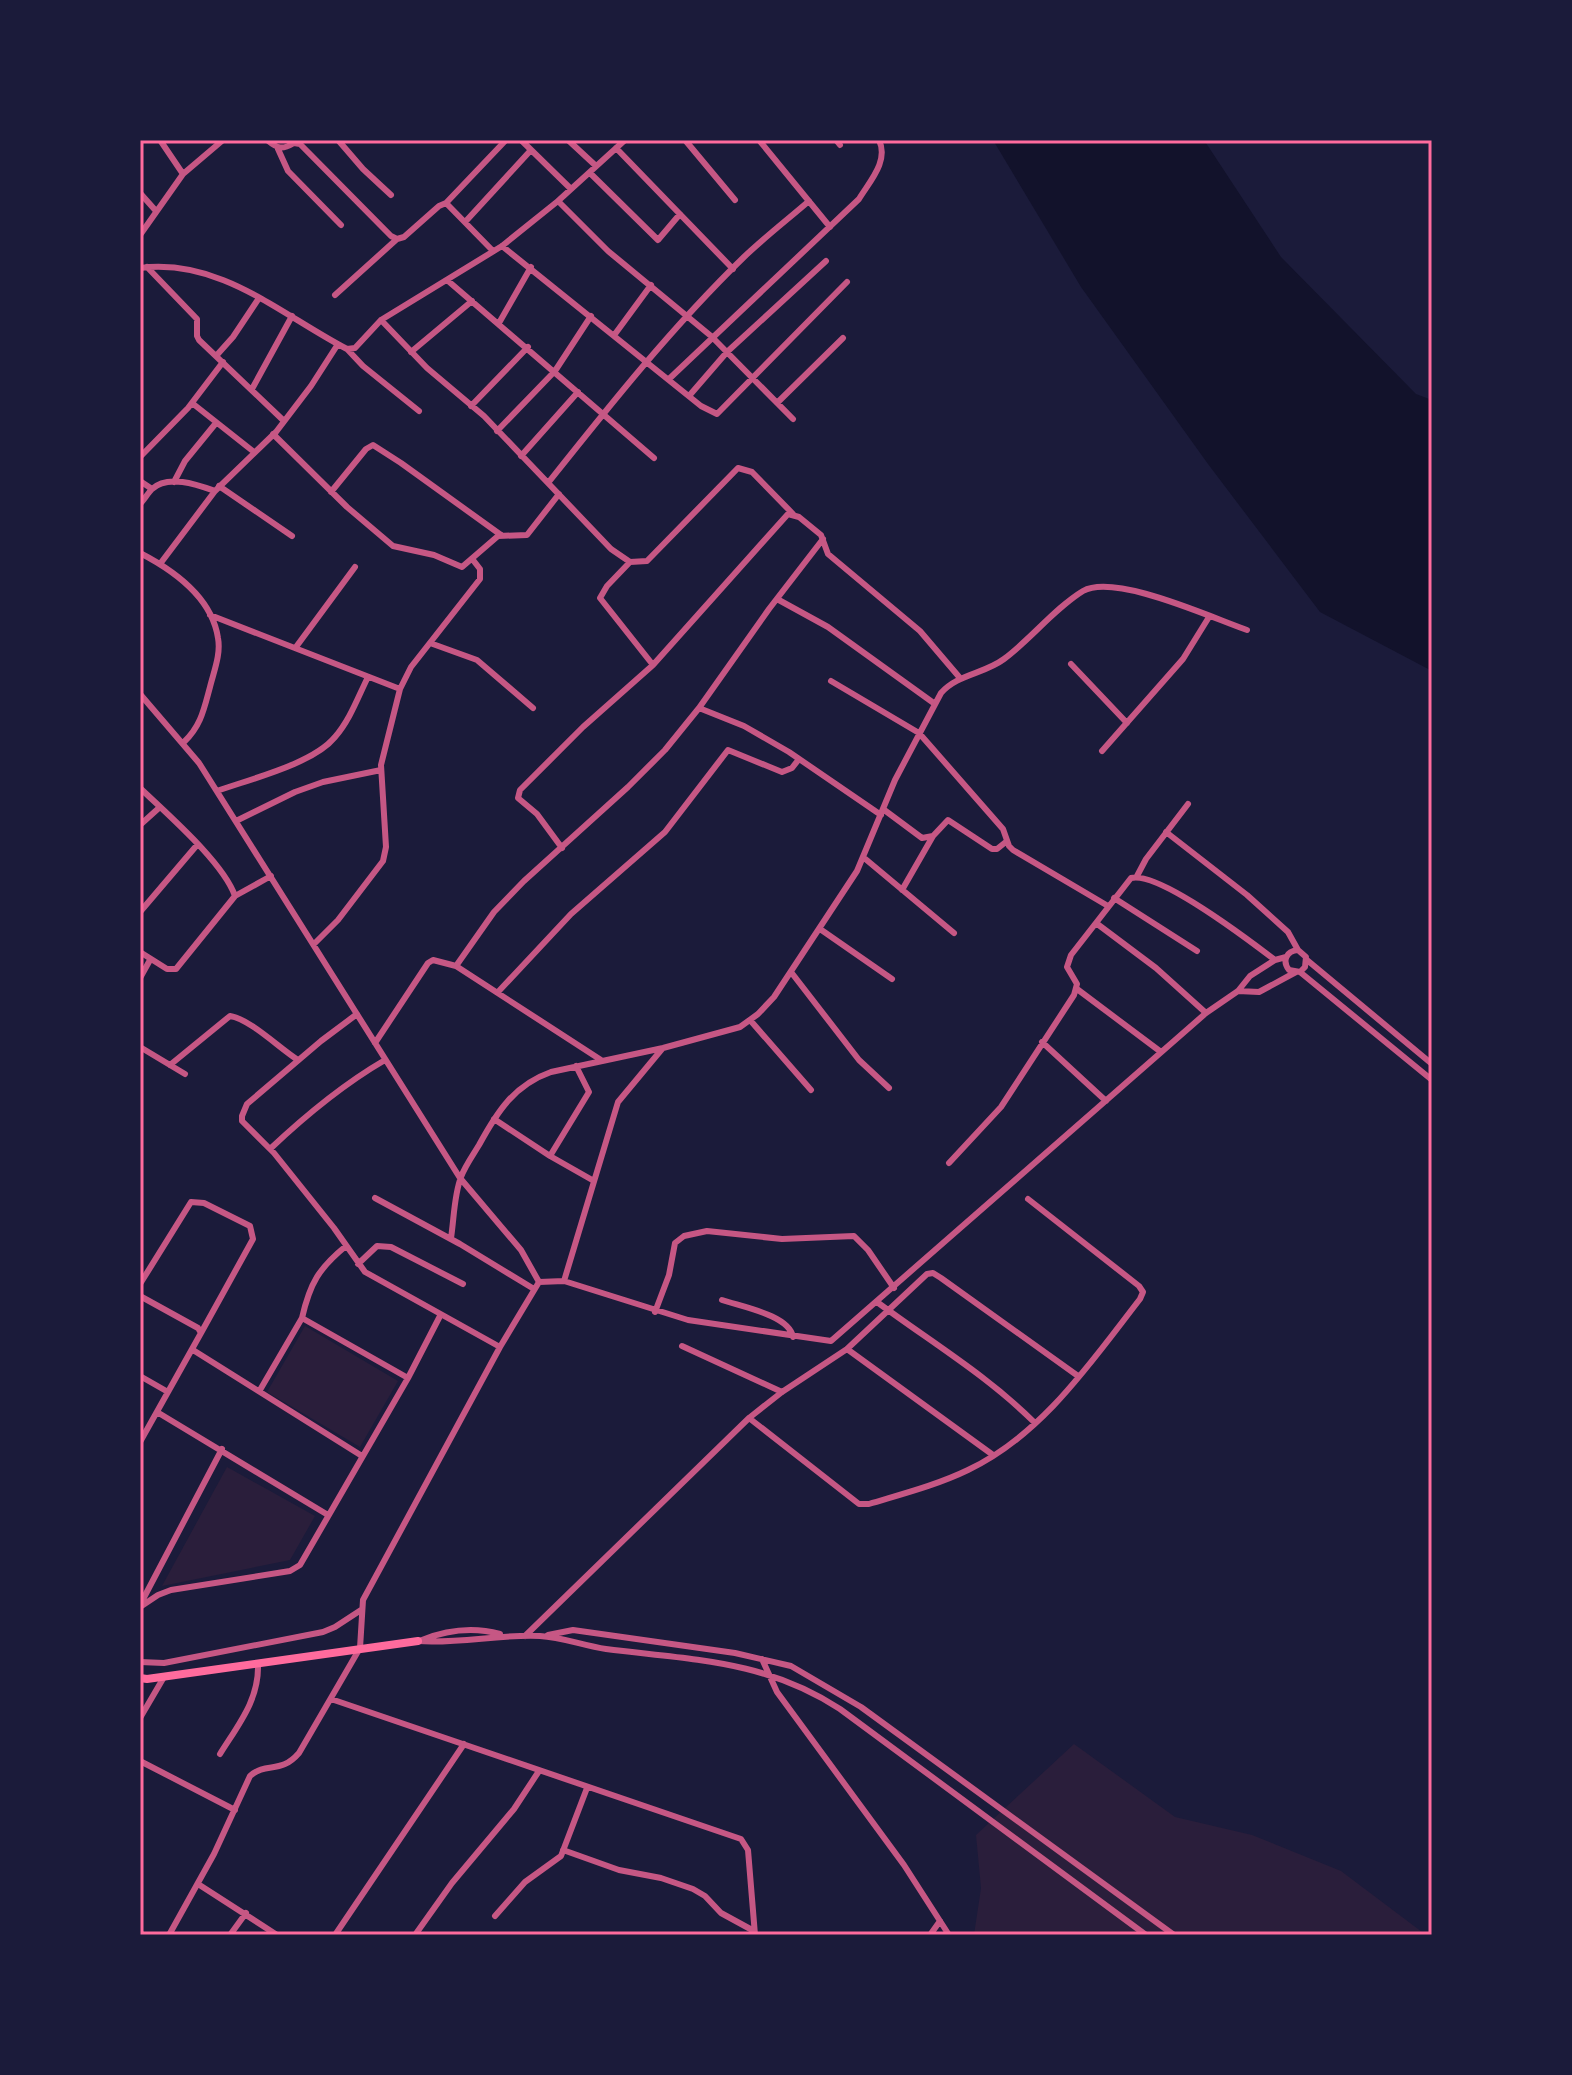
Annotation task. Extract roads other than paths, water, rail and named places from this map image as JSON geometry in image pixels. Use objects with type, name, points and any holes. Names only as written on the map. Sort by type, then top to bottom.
[{"type":"main road","points":[[140,1678],[258,1665],[418,1641]]},
{"type":"street","points":[[160,140],[183,174]]},
{"type":"street","points":[[140,235],[183,174],[223,140]]},
{"type":"street","points":[[267,140],[278,149],[288,171],[341,225]]},
{"type":"street","points":[[338,140],[391,195]]},
{"type":"street","points":[[335,295],[397,239],[404,237],[446,203],[506,140]]},
{"type":"street","points":[[521,140],[571,189]]},
{"type":"street","points":[[568,140],[596,166]]},
{"type":"street","points":[[347,349],[355,348],[381,320],[502,246],[558,201],[625,140]]},
{"type":"street","points":[[685,140],[735,200]]},
{"type":"street","points":[[759,140],[830,227]]},
{"type":"street","points":[[669,379],[859,199],[881,162],[883,154],[879,140]]},
{"type":"street","points":[[278,149],[296,142],[304,148],[397,239]]},
{"type":"street","points":[[616,148],[733,269]]},
{"type":"street","points":[[466,221],[531,150]]},
{"type":"street","points":[[590,173],[658,240],[680,214]]},
{"type":"street","points":[[140,193],[156,211]]},
{"type":"street","points":[[558,201],[608,251],[711,336],[793,419]]},
{"type":"street","points":[[548,483],[646,360],[733,269],[809,201]]},
{"type":"street","points":[[446,203],[493,251]]},
{"type":"street","points":[[502,246],[689,396],[717,414],[847,282]]},
{"type":"street","points":[[689,396],[727,352],[826,261]]},
{"type":"street","points":[[144,267],[179,266],[212,275],[259,298],[347,349],[363,366],[419,411]]},
{"type":"street","points":[[144,267],[197,319],[197,336],[284,421]]},
{"type":"street","points":[[499,323],[531,267]]},
{"type":"street","points":[[447,280],[654,458]]},
{"type":"street","points":[[615,334],[651,285]]},
{"type":"street","points":[[216,356],[259,298]]},
{"type":"street","points":[[411,352],[472,301]]},
{"type":"street","points":[[252,389],[292,316]]},
{"type":"street","points":[[497,431],[555,371],[591,316]]},
{"type":"street","points":[[381,320],[497,431],[611,549],[630,562],[647,561],[738,468],[744,468],[815,529],[823,539],[828,554],[920,631],[960,678]]},
{"type":"street","points":[[777,403],[843,338]]},
{"type":"street","points":[[160,564],[217,488],[284,421],[338,344]]},
{"type":"street","points":[[471,406],[528,347]]},
{"type":"street","points":[[140,457],[192,403],[223,362]]},
{"type":"street","points":[[521,456],[578,392]]},
{"type":"street","points":[[192,403],[254,452]]},
{"type":"street","points":[[174,482],[185,461],[216,423]]},
{"type":"street","points":[[273,434],[331,492],[399,549],[434,555],[462,567],[502,535],[527,535],[559,494]]},
{"type":"street","points":[[331,492],[366,449],[373,445],[502,535]]},
{"type":"street","points":[[140,481],[152,489]]},
{"type":"street","points":[[140,504],[158,485],[174,482],[217,488],[292,536]]},
{"type":"street","points":[[562,848],[518,794],[583,727],[653,665],[783,518],[794,514]]},
{"type":"street","points":[[456,966],[494,912],[665,750],[823,539]]},
{"type":"street","points":[[140,553],[184,581],[209,614],[218,637],[217,660],[199,725],[184,742]]},
{"type":"street","points":[[314,944],[338,920],[383,861],[386,847],[381,770],[384,746],[400,689],[405,677],[480,579],[480,569],[473,560]]},
{"type":"street","points":[[630,562],[600,598],[653,665]]},
{"type":"street","points":[[296,647],[355,567]]},
{"type":"street","points":[[451,1238],[460,1178],[506,1101],[533,1079],[740,1027],[774,997],[863,857],[919,733],[949,683],[1003,661],[1089,588],[1112,585],[1134,590],[1247,630]]},
{"type":"street","points":[[777,599],[828,627],[935,704]]},
{"type":"street","points":[[209,614],[400,689]]},
{"type":"street","points":[[1102,751],[1183,659],[1209,617]]},
{"type":"street","points":[[430,643],[477,660],[533,708]]},
{"type":"street","points":[[1071,664],[1127,723]]},
{"type":"street","points":[[217,791],[301,760],[331,742],[346,721],[368,677]]},
{"type":"street","points":[[831,681],[919,733],[1003,829],[1013,850],[1108,906]]},
{"type":"street","points":[[140,694],[184,742],[460,1178],[521,1250],[539,1282]]},
{"type":"street","points":[[699,708],[744,726],[922,838],[933,836]]},
{"type":"street","points":[[498,992],[571,914],[665,832],[728,750],[782,772],[792,768],[799,759]]},
{"type":"street","points":[[236,821],[309,787],[381,770]]},
{"type":"street","points":[[140,788],[197,845],[231,885],[235,896]]},
{"type":"street","points":[[1137,876],[1188,804]]},
{"type":"street","points":[[140,825],[160,807]]},
{"type":"street","points":[[902,890],[933,836],[948,820],[992,849],[1007,841]]},
{"type":"street","points":[[1166,832],[1247,895],[1288,932],[1307,960],[1432,1064]]},
{"type":"street","points":[[140,912],[197,845]]},
{"type":"street","points":[[863,857],[954,933]]},
{"type":"street","points":[[140,952],[167,969],[176,969],[235,896],[271,876]]},
{"type":"street","points":[[1161,1052],[1077,989],[1067,967],[1131,878],[1137,876],[1158,883],[1225,923],[1275,960]]},
{"type":"street","points":[[1114,898],[1197,951]]},
{"type":"street","points":[[1096,923],[1156,968],[1206,1013]]},
{"type":"street","points":[[820,929],[892,979]]},
{"type":"street","points":[[539,1282],[564,1281],[688,1320],[831,1341],[1206,1013],[1238,991],[1250,976],[1298,950]]},
{"type":"street","points":[[1286,957],[1287,967],[1298,972],[1432,1080]]},
{"type":"street","points":[[140,978],[150,960]]},
{"type":"street","points":[[375,1043],[433,960],[456,966],[601,1060]]},
{"type":"street","points":[[1238,991],[1259,992],[1298,972],[1305,967],[1307,960]]},
{"type":"street","points":[[791,972],[859,1060],[889,1088]]},
{"type":"street","points":[[949,1163],[1001,1107],[1077,989]]},
{"type":"street","points":[[357,1014],[247,1104],[242,1116],[244,1125],[270,1149],[370,1276],[500,1347]]},
{"type":"street","points":[[170,1065],[230,1016],[243,1018],[298,1060]]},
{"type":"street","points":[[750,1020],[811,1090]]},
{"type":"street","points":[[1042,1042],[1106,1101]]},
{"type":"street","points":[[140,1047],[185,1074]]},
{"type":"street","points":[[564,1281],[618,1102],[663,1048]]},
{"type":"street","points":[[270,1149],[351,1080],[385,1060]]},
{"type":"street","points":[[550,1156],[589,1092],[576,1066]]},
{"type":"street","points":[[494,1119],[594,1181]]},
{"type":"street","points":[[375,1198],[451,1238],[534,1289]]},
{"type":"street","points":[[749,1418],[859,1504],[869,1504],[946,1480],[993,1455],[1035,1423],[1056,1406],[1143,1292],[1028,1199]]},
{"type":"street","points":[[140,1284],[191,1202],[204,1203],[250,1226],[253,1239],[140,1442]]},
{"type":"street","points":[[655,1312],[669,1275],[675,1243],[679,1238],[696,1232],[782,1239],[854,1236],[868,1250],[894,1288]]},
{"type":"street","points":[[260,1390],[302,1318],[319,1271],[346,1246]]},
{"type":"street","points":[[358,1264],[377,1246],[391,1247],[463,1284]]},
{"type":"street","points":[[525,1636],[749,1418],[847,1349],[921,1278],[933,1273],[1078,1376]]},
{"type":"street","points":[[169,1935],[198,1884],[250,1776],[257,1770],[290,1764],[360,1648],[363,1600],[500,1347],[539,1282]]},
{"type":"street","points":[[140,1296],[198,1328],[201,1333]]},
{"type":"street","points":[[722,1300],[782,1320],[792,1330],[793,1337]]},
{"type":"street","points":[[877,1302],[1011,1399],[1035,1423]]},
{"type":"street","points":[[140,1606],[171,1590],[290,1571],[300,1565],[408,1378],[440,1316]]},
{"type":"street","points":[[302,1318],[408,1378]]},
{"type":"street","points":[[682,1346],[782,1392]]},
{"type":"street","points":[[847,1349],[993,1455]]},
{"type":"street","points":[[193,1350],[362,1456]]},
{"type":"street","points":[[140,1376],[168,1392]]},
{"type":"street","points":[[157,1412],[328,1515]]},
{"type":"street","points":[[140,1606],[222,1449]]},
{"type":"street","points":[[140,1662],[164,1663],[323,1632],[361,1610]]},
{"type":"street","points":[[418,1641],[480,1628],[507,1636],[545,1636],[573,1630],[791,1666],[861,1707],[1174,1935]]},
{"type":"street","points":[[545,1636],[578,1645],[732,1665],[768,1673],[814,1692],[1146,1935]]},
{"type":"street","points":[[762,1659],[777,1692],[904,1865],[949,1935]]},
{"type":"street","points":[[220,1754],[250,1706],[259,1682],[258,1665]]},
{"type":"street","points":[[140,1718],[164,1677]]},
{"type":"street","points":[[331,1699],[741,1839],[748,1850],[754,1933]]},
{"type":"street","points":[[335,1935],[464,1744]]},
{"type":"street","points":[[140,1761],[235,1810]]},
{"type":"street","points":[[415,1935],[452,1883],[514,1809],[539,1771]]},
{"type":"street","points":[[495,1916],[536,1873],[558,1859],[587,1788]]},
{"type":"street","points":[[563,1850],[619,1870],[661,1878],[693,1889],[705,1896],[721,1913],[754,1933]]},
{"type":"street","points":[[198,1884],[277,1935]]},
{"type":"street","points":[[230,1935],[246,1913]]},
{"type":"street","points":[[930,1935],[940,1921]]}]
